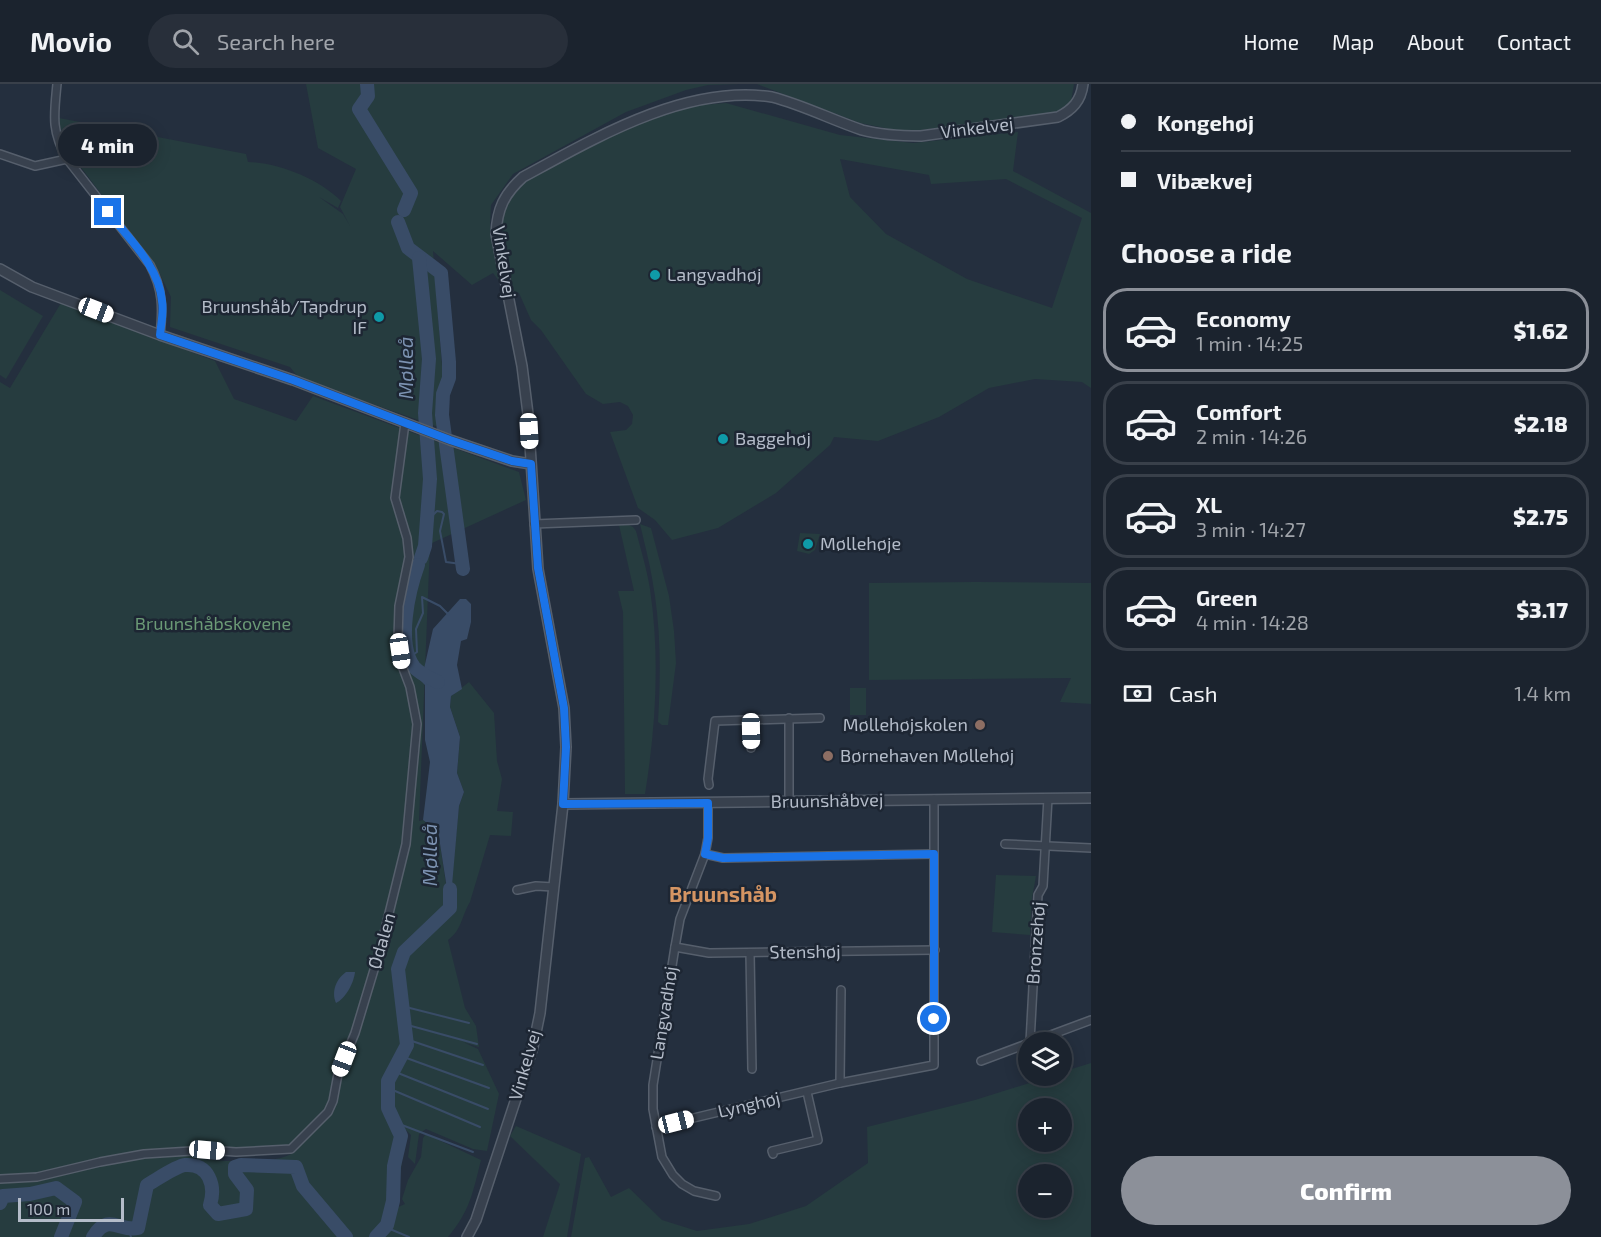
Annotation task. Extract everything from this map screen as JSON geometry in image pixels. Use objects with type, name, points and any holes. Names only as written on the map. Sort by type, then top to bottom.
[{"type":"street","points":[[57,84],[55,132],[59,145],[67,159],[150,265],[163,302],[160,335]]},
{"type":"street","name":"Vinkelvej","points":[[467,1237],[476,1220],[533,1047],[540,1013],[563,804],[566,747],[564,708],[541,587],[534,524],[528,414],[522,366],[496,234],[496,218],[502,202],[509,190],[523,177],[639,114],[693,97],[721,92],[748,92],[773,97],[864,130],[903,136],[921,136],[1058,117],[1074,107],[1083,84]]},
{"type":"street","points":[[0,154],[35,166],[67,159]]},
{"type":"street","points":[[0,268],[32,286],[160,335],[293,380],[450,440],[512,461],[531,464]]},
{"type":"street","name":"Ødalen","points":[[0,1179],[37,1177],[144,1154],[207,1150],[236,1152],[291,1149],[328,1112],[337,1089],[338,1074],[355,1033],[380,950],[406,844],[417,724],[410,687],[401,663],[398,639],[399,606],[409,557],[408,538],[395,498],[405,423]]},
{"type":"street","points":[[534,524],[636,520]]},
{"type":"street","points":[[789,718],[789,802]]},
{"type":"street","points":[[708,785],[716,721],[820,718]]},
{"type":"street","points":[[751,719],[751,748]]},
{"type":"street","name":"Bronzehøj","points":[[1031,1032],[1038,895],[1043,886],[1048,798]]},
{"type":"street","name":"Bruunshåbvej","points":[[563,804],[1091,798]]},
{"type":"street","points":[[934,799],[935,950]]},
{"type":"street","name":"Langvadhøj","points":[[708,803],[708,838],[705,854],[680,919],[653,1085],[656,1127],[663,1156],[673,1175],[694,1191],[716,1196]]},
{"type":"street","points":[[1005,844],[1091,848]]},
{"type":"street","points":[[705,854],[723,858],[934,854]]},
{"type":"street","points":[[517,890],[536,886],[554,887]]},
{"type":"street","name":"Stenshøj","points":[[675,947],[709,953],[935,950]]},
{"type":"street","name":"Lynghøj","points":[[656,1127],[840,1083],[934,1065],[935,950]]},
{"type":"street","points":[[750,953],[752,1069]]},
{"type":"street","points":[[840,1083],[841,990]]},
{"type":"street","points":[[1058,1032],[1091,1020]]},
{"type":"street","points":[[981,1061],[1018,1047]]},
{"type":"street","points":[[773,1154],[772,1151],[818,1140],[807,1092]]},
{"type":"green space","points":[[306,84],[740,84],[708,85],[686,90],[626,112],[513,174],[491,205],[490,225],[502,285],[493,273],[472,285],[433,251],[447,430],[298,377],[290,367],[170,327],[171,297],[156,266],[67,149],[61,135],[59,118],[246,154],[248,162],[273,165],[322,186],[341,201],[338,208],[319,197],[343,214],[350,226],[340,207],[356,169],[318,148]]},
{"type":"green space","points":[[757,84],[1074,84],[1071,102],[1055,113],[921,130],[895,130],[860,123]]},
{"type":"green space","points":[[726,103],[840,135],[913,143],[1018,132],[1013,171],[1091,213],[1091,388],[1082,382],[1035,379],[989,388],[939,417],[878,441],[834,437],[830,445],[776,493],[718,528],[672,540],[655,520],[638,508],[610,432],[626,430],[632,424],[633,415],[628,406],[620,402],[603,404],[586,394],[541,330],[531,320],[519,293],[512,290],[500,236],[500,223],[506,201],[516,188],[536,173],[654,109]],"holes":[[[840,159],[929,175],[931,184],[1006,179],[1082,218],[1052,308],[967,279],[886,234],[850,197]]]},
{"type":"green space","points":[[0,290],[43,316],[6,379],[0,375]]},
{"type":"green space","name":"Bruunshåbskovene","points":[[61,303],[215,361],[234,399],[296,421],[313,396],[519,472],[526,500],[430,544],[419,821],[423,820],[438,831],[449,904],[459,806],[464,792],[457,773],[460,737],[450,707],[451,696],[469,682],[494,713],[497,761],[502,779],[497,811],[513,812],[511,836],[490,835],[470,902],[459,928],[448,940],[465,1008],[476,1026],[479,1047],[463,1042],[478,1049],[499,1094],[487,1151],[473,1149],[426,1129],[419,1134],[415,1164],[408,1157],[411,1135],[406,1130],[396,1208],[405,1204],[402,1199],[408,1180],[421,1157],[423,1138],[426,1134],[481,1160],[466,1210],[448,1237],[384,1237],[389,1231],[392,1217],[387,1230],[381,1237],[0,1237],[0,382],[10,388]],"holes":[[[298,1149],[290,1155],[264,1161],[193,1158]]]},
{"type":"green space","points":[[627,524],[636,531],[646,567],[655,640],[654,717],[645,794],[625,794],[623,612],[618,591],[634,591],[619,525]]},
{"type":"green space","points":[[640,524],[651,528],[669,596],[674,631],[676,663],[668,725],[658,722],[659,632],[651,571]]},
{"type":"green space","points":[[800,533],[820,534],[815,550],[809,554],[797,551]]},
{"type":"green space","points":[[869,583],[1091,583],[1091,704],[1060,702],[1071,678],[869,680]]},
{"type":"green space","points":[[850,688],[866,688],[866,715],[850,715]]},
{"type":"green space","points":[[996,875],[1036,876],[1030,935],[992,932]]},
{"type":"green space","points":[[1091,1063],[1091,1237],[571,1237],[585,1158],[589,1157],[611,1197],[629,1188],[662,1220],[697,1231],[749,1224],[806,1206],[868,1163],[867,1127],[975,1100],[1020,1086],[1072,1086],[1072,1069]]},
{"type":"green space","points":[[516,1126],[581,1154],[567,1237],[543,1237],[560,1184],[510,1136]]},
{"type":"water","points":[[460,599],[466,599],[471,604],[471,622],[467,639],[461,641],[457,665],[462,689],[451,696],[450,707],[460,737],[457,773],[464,792],[459,806],[450,908],[438,831],[423,820],[430,762],[425,740],[425,685],[419,679],[423,673],[433,629]]},
{"type":"water","points":[[346,972],[355,972],[353,981],[346,994],[336,1003],[335,986]]},
{"type":"waterway","name":"Mølleå","points":[[367,84],[368,96],[359,109],[411,193],[404,210]]},
{"type":"waterway","points":[[398,222],[408,248],[441,273],[449,362],[449,378],[443,394],[442,415],[463,569]]},
{"type":"waterway","name":"Mølleå","points":[[419,258],[429,359],[425,413],[430,479],[425,546],[421,558]]},
{"type":"waterway","points":[[426,518],[430,518],[437,511],[444,514],[440,531],[446,562],[461,564]]},
{"type":"waterway","name":"Mølleå","points":[[418,565],[408,602],[406,644],[414,667],[438,682]]},
{"type":"waterway","points":[[410,657],[417,652],[416,629],[423,613],[422,597],[440,606],[449,615]]},
{"type":"waterway","name":"Mølleå","points":[[376,1237],[387,1225],[393,1201],[394,1166],[401,1136],[388,1108],[388,1081],[407,1045],[398,969],[404,952],[450,908],[450,889]]},
{"type":"waterway","points":[[402,1006],[469,1023]]},
{"type":"waterway","points":[[404,1024],[477,1044]]},
{"type":"waterway","points":[[406,1039],[483,1065]]},
{"type":"waterway","points":[[401,1056],[489,1088]]},
{"type":"waterway","points":[[393,1071],[488,1109]]},
{"type":"waterway","points":[[388,1088],[480,1127]]},
{"type":"waterway","points":[[394,1122],[473,1152]]},
{"type":"waterway","name":"Mølleå","points":[[93,1237],[98,1230],[109,1224],[131,1229],[138,1228],[147,1185],[171,1170],[185,1165],[200,1168],[209,1177],[212,1190],[210,1205],[218,1214],[246,1209],[247,1190],[235,1174],[235,1167],[241,1165],[296,1167],[303,1186],[346,1237]]},
{"type":"waterway","name":"Mølleå","points":[[0,1203],[3,1196],[30,1194],[56,1188],[75,1202],[61,1237]]},
{"type":"waterway","name":"Mølleå","points":[[128,1227],[131,1237]]},
{"type":"waterway","points":[[385,1227],[409,1237]]},
{"type":"place","name":"Langvadhøj","points":[[655,275]]},
{"type":"place","name":"Bruunshåb/Tapdrup IF","points":[[379,317]]},
{"type":"place","name":"Baggehøj","points":[[723,439]]},
{"type":"place","name":"Møllehøje","points":[[808,544]]},
{"type":"place","name":"Møllehøjskolen","points":[[980,725]]},
{"type":"place","name":"Børnehaven Møllehøj","points":[[828,756]]},
{"type":"district","name":"Bruunshåb","points":[[723,895]]},
{"type":"route","points":[[108,212],[150,265],[156,277],[163,302],[160,335],[293,380],[450,440],[512,461],[531,464],[538,568],[564,708],[566,747],[563,804],[708,803],[708,838],[705,854],[723,858],[934,854],[934,1019]]}]
